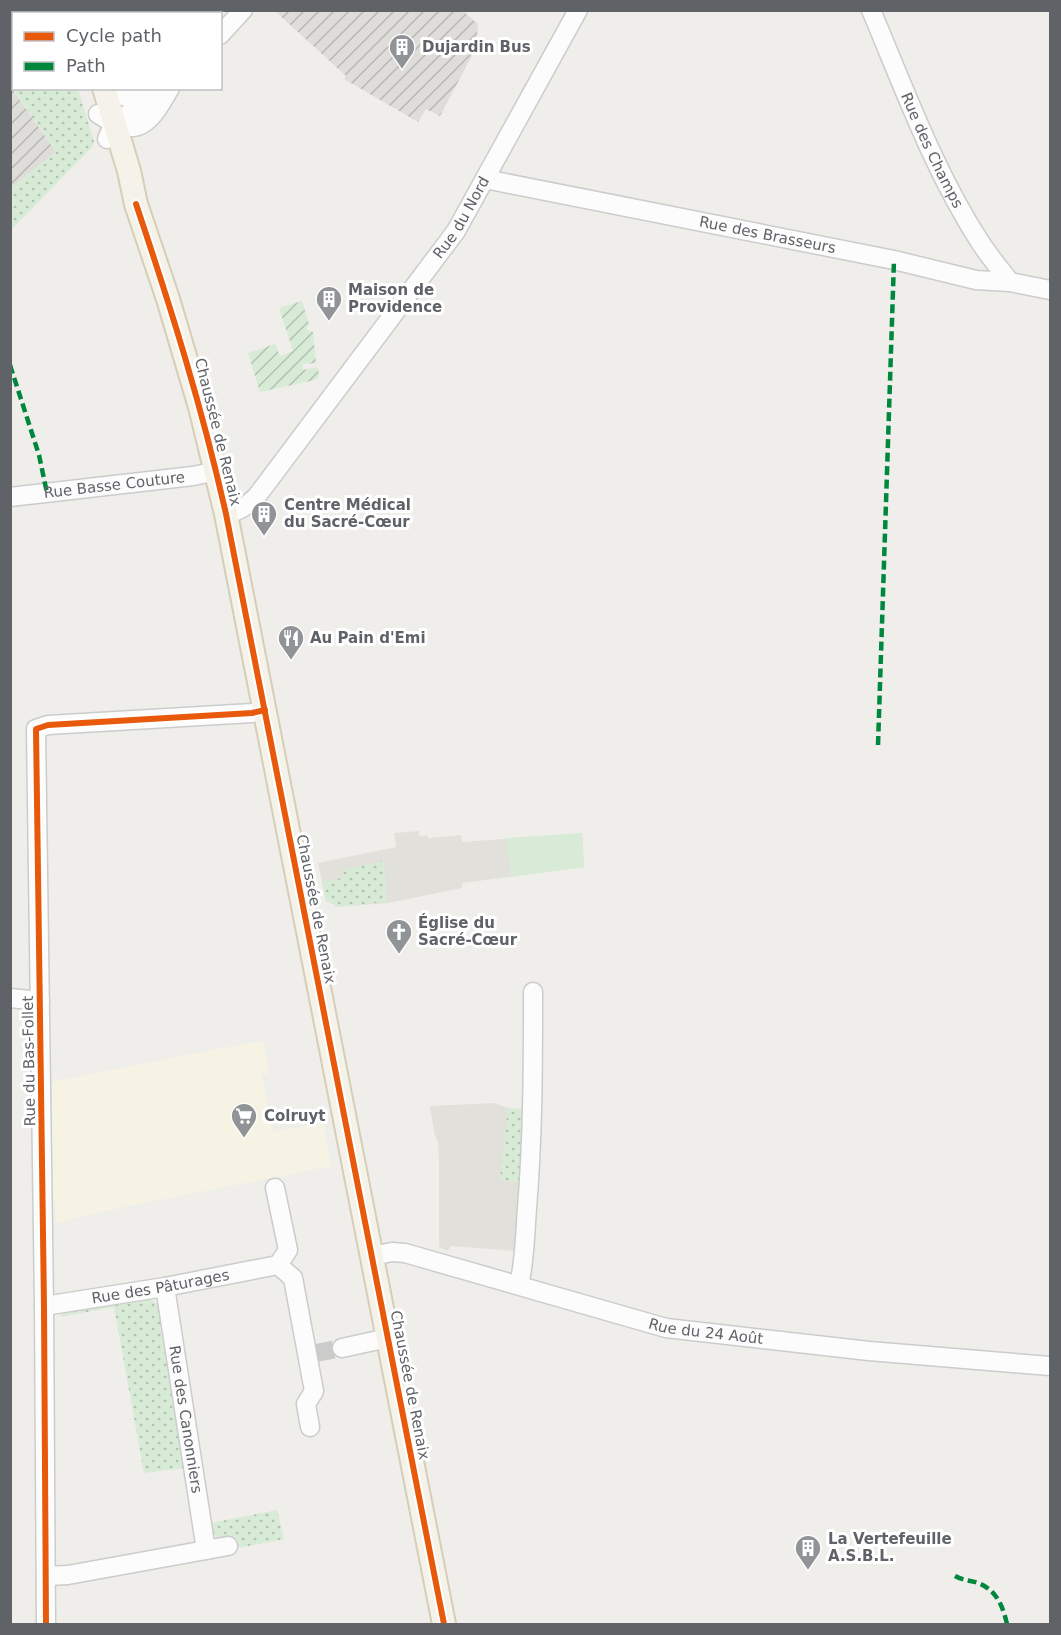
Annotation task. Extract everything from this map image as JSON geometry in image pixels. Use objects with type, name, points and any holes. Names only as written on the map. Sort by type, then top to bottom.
[{"type":"main road","name":"Chaussée de Renaix","points":[[91,90],[129,171],[136,204],[184,352],[217,471],[444,1624]]},
{"type":"main road","name":"Chaussée de Renaix","points":[[104,90],[110,132]]},
{"type":"street","points":[[222,32],[243,10]]},
{"type":"street","name":"Rue du Nord","points":[[226,514],[247,506],[276,472],[448,242],[578,10]]},
{"type":"street","name":"Rue des Champs","points":[[871,10],[934,158],[980,242],[1010,282]]},
{"type":"street","points":[[115,90],[125,98],[134,99],[150,98],[166,90]]},
{"type":"street","points":[[110,132],[130,112],[153,105],[168,90]]},
{"type":"street","points":[[110,132],[142,125],[161,105],[169,90]]},
{"type":"street","points":[[110,132],[142,125]]},
{"type":"street","name":"Rue des Brasseurs","points":[[485,179],[894,260],[976,280],[1010,282],[1050,290]]},
{"type":"street","name":"Rue Basse Couture","points":[[10,497],[193,476],[217,471]]},
{"type":"street","name":"Rue du Bas-Follet","points":[[46,1624],[36,729],[48,725],[252,713],[265,710]]},
{"type":"street","points":[[519,1286],[524,1257],[531,1171],[532,992]]},
{"type":"street","points":[[10,998],[40,1001]]},
{"type":"street","points":[[275,1188],[288,1250],[278,1265],[293,1278],[312,1353],[315,1391],[306,1404],[310,1427]]},
{"type":"street","name":"Rue du 24 Août","points":[[372,1256],[392,1252],[405,1253],[666,1328],[869,1351],[1050,1366]]},
{"type":"street","name":"Rue des Pâturages","points":[[44,1306],[165,1287],[278,1265]]},
{"type":"street","name":"Rue des Canonniers","points":[[165,1287],[206,1550]]},
{"type":"street","points":[[342,1348],[388,1338]]},
{"type":"street","points":[[46,1576],[68,1575],[228,1546]]},
{"type":"shaded area","name":"Dujardin Bus","points":[[275,11],[463,11],[478,24],[476,48],[440,116],[426,109],[418,122],[344,79],[346,76]]},
{"type":"shaded area","points":[[10,86],[56,152],[10,188]]},
{"type":"shaded area","points":[[419,831],[419,836],[427,835],[428,838],[461,835],[462,842],[582,833],[584,867],[462,883],[462,888],[388,903],[335,907],[326,901],[318,863],[396,847],[394,833]]},
{"type":"shaded area","points":[[263,1041],[269,1073],[262,1075],[272,1132],[323,1123],[331,1166],[124,1207],[56,1223],[52,1178],[52,1082]]},
{"type":"shaded area","points":[[494,1103],[511,1109],[525,1109],[516,1251],[451,1246],[448,1251],[439,1247],[438,1143],[430,1106]]},
{"type":"green space","points":[[12,59],[12,87],[11,86]]},
{"type":"green space","points":[[14,90],[78,90],[94,141],[93,146],[11,230],[11,188],[56,152]]},
{"type":"green space","points":[[302,301],[309,324],[307,328],[313,332],[316,363],[303,364],[303,370],[318,367],[319,376],[315,380],[260,392],[248,353],[275,344],[280,356],[293,351],[279,308]]},
{"type":"green space","points":[[582,833],[584,867],[511,877],[507,838]]},
{"type":"green space","points":[[384,861],[387,902],[335,907],[326,901],[322,881],[343,878],[342,870]]},
{"type":"green space","points":[[508,1108],[525,1109],[523,1183],[500,1180]]},
{"type":"green space","points":[[142,1296],[157,1304],[165,1319],[160,1326],[180,1447],[187,1452],[185,1468],[144,1473],[114,1307],[62,1317],[60,1315],[65,1311]]},
{"type":"green space","points":[[277,1510],[284,1539],[232,1549],[218,1539],[212,1529],[211,1523]]},
{"type":"tunnel","points":[[316,1353],[342,1348]]},
{"type":"marked path","points":[[878,745],[894,260]]},
{"type":"marked path","points":[[10,365],[39,455],[47,493]]},
{"type":"marked path","points":[[955,1576],[978,1583],[990,1590],[1001,1605],[1007,1624]]},
{"type":"cycle path","points":[[136,204],[185,358],[226,514],[444,1624]]},
{"type":"cycle path","points":[[46,1624],[36,729],[48,725],[252,713],[265,710]]},
{"type":"place","name":"Dujardin Bus","points":[[402,70]]},
{"type":"place","name":"Maison de Providence","points":[[329,322]]},
{"type":"place","name":"Centre Médical du Sacré-Cœur","points":[[264,537]]},
{"type":"place","name":"Au Pain d'Emi","points":[[291,661]]},
{"type":"place","name":"Église du Sacré-Cœur","points":[[399,955]]},
{"type":"place","name":"Colruyt","points":[[244,1139]]},
{"type":"place","name":"La Vertefeuille A.S.B.L.","points":[[808,1571]]}]
